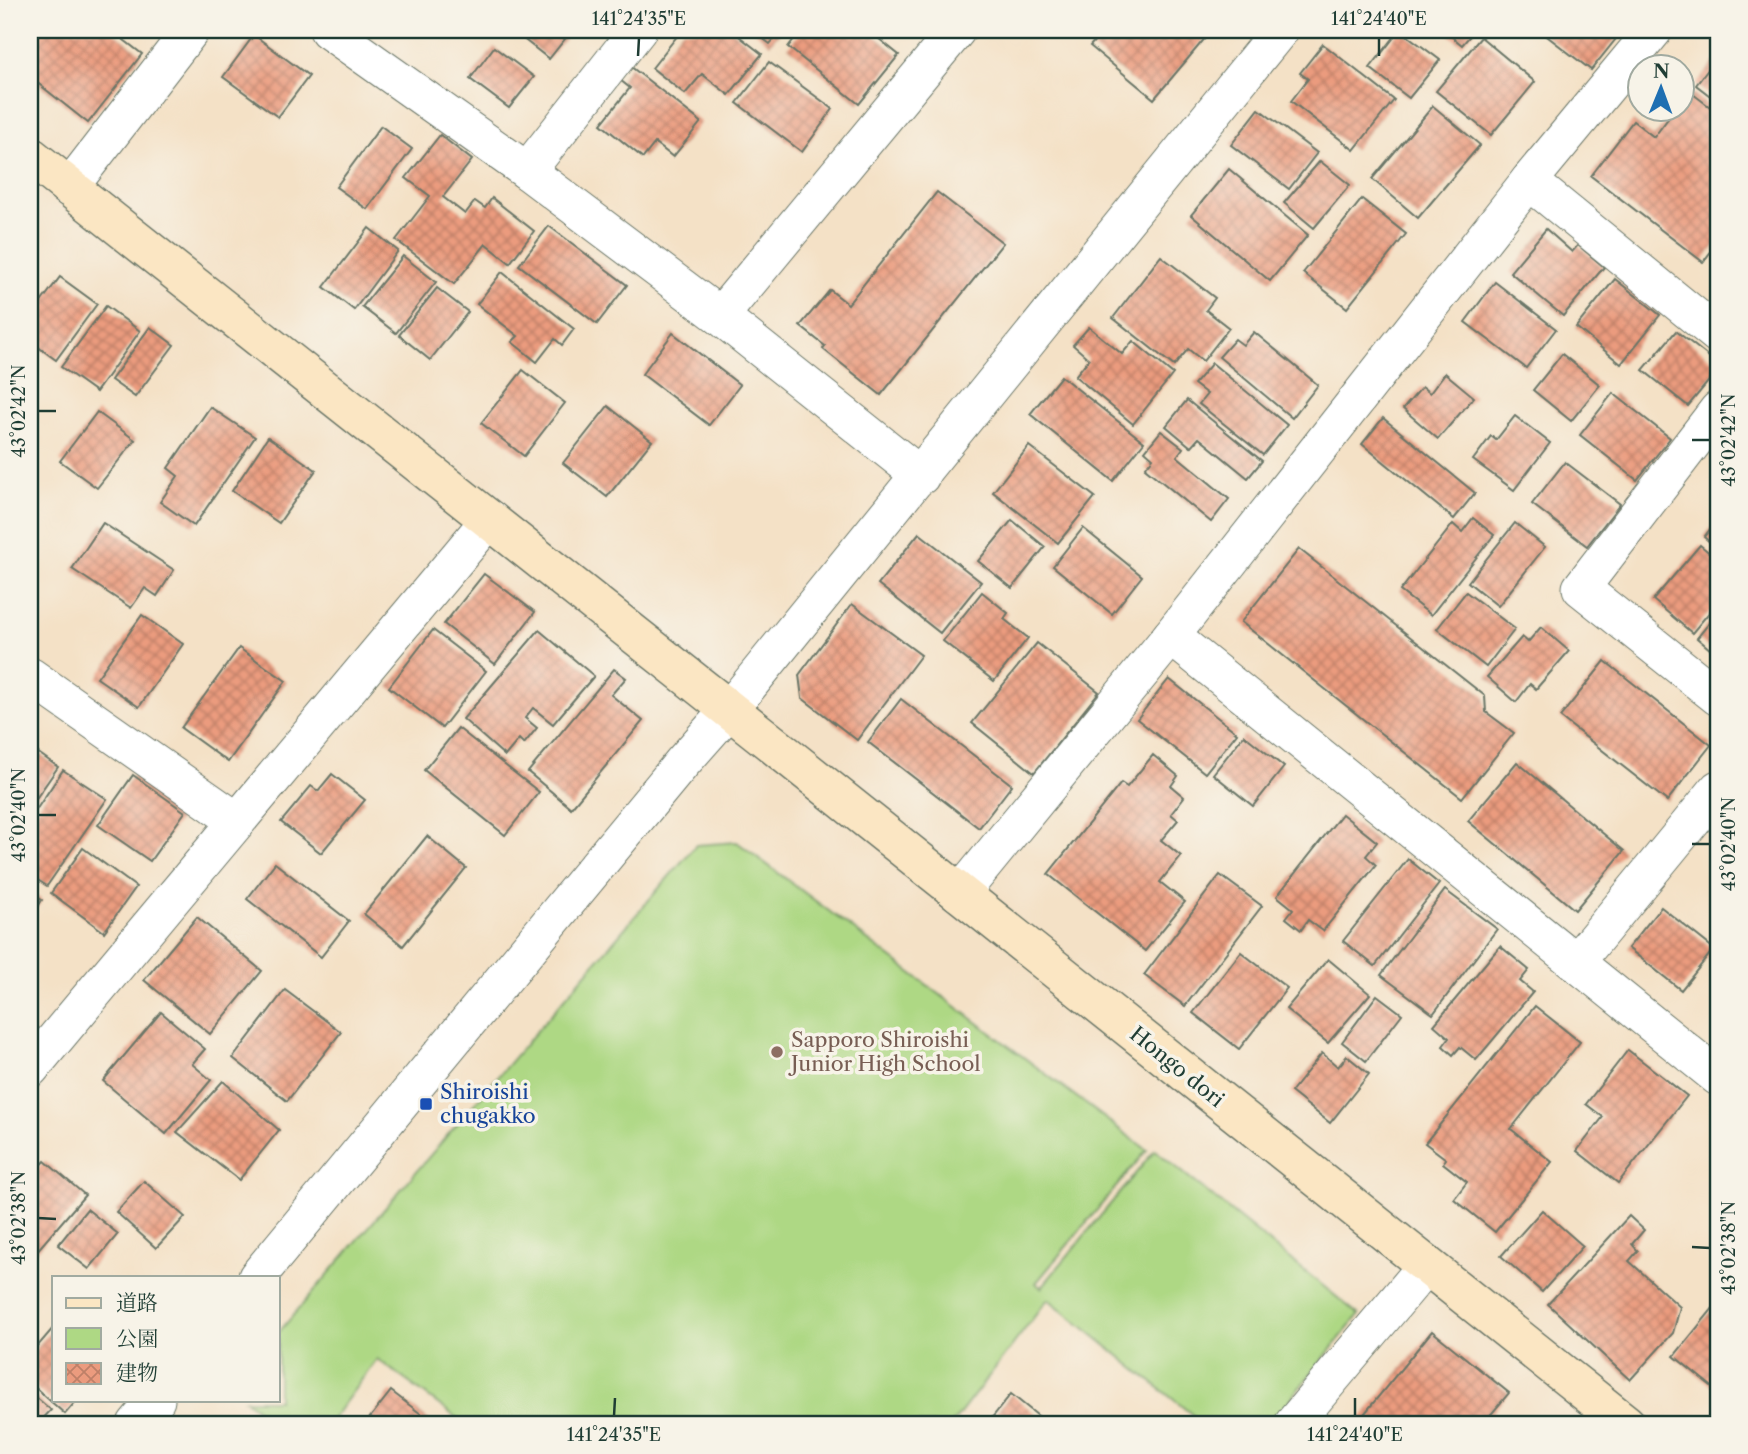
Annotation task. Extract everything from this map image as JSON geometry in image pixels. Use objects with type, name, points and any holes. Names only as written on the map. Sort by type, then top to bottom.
[{"type":"street","points":[[69,188],[191,30]]},
{"type":"street","points":[[328,30],[527,171],[720,316],[921,476]]},
{"type":"street","points":[[527,171],[638,30]]},
{"type":"street","points":[[720,316],[957,30]]},
{"type":"street","points":[[258,1276],[664,784],[729,711],[1280,30]]},
{"type":"street","points":[[960,894],[1171,636],[1529,181],[1654,30]]},
{"type":"street","name":"Hongo dori","points":[[30,156],[1626,1424]]},
{"type":"street","points":[[1529,181],[1718,335]]},
{"type":"street","points":[[1718,410],[1581,588],[1718,697]]},
{"type":"street","points":[[30,1069],[490,519]]},
{"type":"street","points":[[1171,636],[1718,1077]]},
{"type":"street","points":[[30,676],[237,821]]},
{"type":"street","points":[[1576,962],[1718,789]]},
{"type":"street","points":[[1293,1424],[1426,1266]]},
{"type":"street","points":[[136,1424],[154,1402]]},
{"type":"green space","name":"Sapporo Shiroishi Junior High School","points":[[737,842],[1147,1150],[1036,1283],[1041,1288],[1155,1150],[1359,1315],[1270,1424],[1204,1424],[1048,1299],[952,1424],[465,1424],[377,1359],[329,1424],[278,1424],[248,1402],[280,1402],[280,1331],[696,845]]},
{"type":"building","points":[[30,30],[111,30],[142,54],[88,123],[30,77]]},
{"type":"building","points":[[512,30],[572,30],[549,59]]},
{"type":"building","points":[[682,30],[731,30],[762,54],[729,95],[702,74],[685,94],[652,68]]},
{"type":"building","points":[[752,30],[782,30],[770,44]]},
{"type":"building","points":[[801,30],[868,30],[899,55],[859,104],[788,47]]},
{"type":"building","points":[[1104,30],[1212,30],[1154,99],[1090,46]]},
{"type":"building","points":[[1400,30],[1440,60],[1409,98],[1370,68]]},
{"type":"building","points":[[1444,30],[1475,30],[1462,45]]},
{"type":"building","points":[[1539,30],[1623,30],[1591,70]]},
{"type":"building","points":[[254,35],[309,76],[278,117],[223,77]]},
{"type":"building","points":[[1481,37],[1535,82],[1491,135],[1436,91]]},
{"type":"building","points":[[1323,44],[1394,100],[1354,150],[1291,101],[1308,79],[1300,73]]},
{"type":"building","points":[[494,47],[534,77],[509,108],[470,79]]},
{"type":"building","points":[[1718,57],[1718,102],[1696,85]]},
{"type":"building","points":[[769,62],[833,109],[802,152],[737,103]]},
{"type":"building","points":[[630,66],[701,122],[673,157],[655,143],[643,158],[601,124],[630,88],[620,80]]},
{"type":"building","points":[[1696,96],[1718,113],[1718,242],[1703,262],[1591,176],[1632,122],[1654,137],[1665,122],[1696,122]]},
{"type":"building","points":[[1433,106],[1480,145],[1418,218],[1372,179]]},
{"type":"building","points":[[1259,109],[1317,153],[1289,189],[1231,145]]},
{"type":"building","points":[[381,126],[412,149],[367,209],[336,187]]},
{"type":"building","points":[[440,135],[472,160],[443,197],[465,214],[475,201],[485,208],[492,198],[534,231],[510,263],[486,244],[454,284],[396,240],[430,196],[406,178]]},
{"type":"building","points":[[1320,161],[1350,185],[1314,228],[1284,203]]},
{"type":"building","points":[[1229,169],[1308,235],[1270,281],[1191,215]]},
{"type":"building","points":[[937,192],[1003,243],[881,395],[823,349],[825,346],[800,326],[830,290],[848,304]]},
{"type":"building","points":[[1362,199],[1406,234],[1347,308],[1303,273]]},
{"type":"building","points":[[549,226],[627,285],[597,324],[519,265]]},
{"type":"building","points":[[369,228],[398,251],[354,310],[324,287]]},
{"type":"building","points":[[1546,229],[1572,252],[1578,245],[1604,267],[1563,316],[1510,272]]},
{"type":"building","points":[[403,256],[436,282],[396,333],[362,307]]},
{"type":"building","points":[[1161,256],[1215,298],[1206,310],[1229,328],[1203,361],[1188,349],[1174,366],[1113,318]]},
{"type":"building","points":[[502,272],[574,329],[562,345],[555,339],[537,362],[512,342],[518,336],[477,304]]},
{"type":"building","points":[[60,277],[97,304],[56,360],[30,341],[30,317]]},
{"type":"building","points":[[1615,279],[1660,315],[1621,364],[1576,327]]},
{"type":"building","points":[[1495,282],[1556,329],[1526,368],[1465,322]]},
{"type":"building","points":[[437,288],[468,312],[430,360],[399,335]]},
{"type":"building","points":[[106,306],[140,331],[96,392],[61,367]]},
{"type":"building","points":[[150,327],[174,345],[135,397],[111,380]]},
{"type":"building","points":[[1089,327],[1122,354],[1133,341],[1173,374],[1133,424],[1075,376],[1089,359],[1073,345]]},
{"type":"building","points":[[1676,331],[1718,364],[1718,370],[1688,406],[1643,370]]},
{"type":"building","points":[[1254,332],[1318,385],[1292,418],[1219,357],[1235,339],[1243,345]]},
{"type":"building","points":[[673,333],[740,385],[709,425],[642,374]]},
{"type":"building","points":[[1562,354],[1600,385],[1571,421],[1533,390]]},
{"type":"building","points":[[1212,363],[1287,425],[1263,455],[1199,404],[1207,394],[1194,384]]},
{"type":"building","points":[[523,370],[565,403],[524,456],[481,423]]},
{"type":"building","points":[[1445,373],[1474,397],[1438,439],[1403,409],[1422,387],[1430,393]]},
{"type":"building","points":[[1061,376],[1144,442],[1113,481],[1030,414]]},
{"type":"building","points":[[1613,393],[1670,438],[1637,480],[1580,435]]},
{"type":"building","points":[[1187,400],[1262,461],[1248,478],[1199,438],[1191,447],[1166,426]]},
{"type":"building","points":[[608,406],[652,441],[607,497],[563,463]]},
{"type":"building","points":[[210,407],[255,437],[194,526],[160,502],[178,476],[168,468]]},
{"type":"building","points":[[97,412],[135,440],[97,488],[60,461]]},
{"type":"building","points":[[1515,416],[1550,443],[1514,490],[1473,460],[1491,436],[1496,440]]},
{"type":"building","points":[[1383,418],[1475,493],[1454,519],[1362,444]]},
{"type":"building","points":[[1161,431],[1183,448],[1177,456],[1229,499],[1211,522],[1145,468],[1153,458],[1145,451]]},
{"type":"building","points":[[268,437],[316,470],[279,523],[232,491]]},
{"type":"building","points":[[1029,446],[1095,497],[1058,543],[993,492]]},
{"type":"building","points":[[1565,462],[1620,504],[1587,546],[1532,504]]},
{"type":"building","points":[[1473,518],[1494,535],[1431,615],[1400,591],[1453,524],[1462,532]]},
{"type":"building","points":[[1718,519],[1718,549],[1704,537]]},
{"type":"building","points":[[1012,520],[1045,547],[1012,588],[978,561]]},
{"type":"building","points":[[103,523],[174,570],[157,596],[145,588],[131,608],[72,569]]},
{"type":"building","points":[[1515,523],[1545,547],[1498,606],[1468,582]]},
{"type":"building","points":[[1083,528],[1142,576],[1112,614],[1053,566]]},
{"type":"building","points":[[919,533],[981,582],[940,633],[878,584]]},
{"type":"building","points":[[1700,545],[1718,560],[1718,602],[1692,633],[1653,600]]},
{"type":"building","points":[[1299,549],[1485,696],[1486,712],[1514,733],[1462,798],[1241,622]]},
{"type":"building","points":[[484,574],[535,612],[495,664],[444,624]]},
{"type":"building","points":[[982,592],[1008,613],[1004,619],[1028,638],[994,681],[943,641]]},
{"type":"building","points":[[1466,592],[1515,629],[1486,667],[1437,629]]},
{"type":"building","points":[[852,604],[921,655],[857,740],[802,698],[799,675]]},
{"type":"building","points":[[1718,612],[1718,656],[1697,638]]},
{"type":"building","points":[[142,615],[183,644],[139,707],[97,678]]},
{"type":"building","points":[[1541,627],[1569,651],[1536,689],[1530,684],[1516,702],[1487,677],[1522,637],[1528,642]]},
{"type":"building","points":[[433,630],[486,671],[442,728],[389,687]]},
{"type":"building","points":[[539,630],[594,676],[553,724],[533,708],[525,718],[537,728],[524,744],[519,739],[505,756],[463,719]]},
{"type":"building","points":[[1037,643],[1099,692],[1034,773],[972,723]]},
{"type":"building","points":[[239,648],[286,681],[228,762],[181,728]]},
{"type":"building","points":[[1605,661],[1711,745],[1667,801],[1560,717]]},
{"type":"building","points":[[614,669],[626,678],[611,695],[643,721],[571,808],[528,772]]},
{"type":"building","points":[[1169,679],[1237,733],[1205,773],[1137,719]]},
{"type":"building","points":[[901,699],[1012,785],[979,828],[868,742]]},
{"type":"building","points":[[458,728],[539,792],[505,835],[424,770]]},
{"type":"building","points":[[1244,735],[1284,767],[1253,806],[1213,774]]},
{"type":"building","points":[[30,747],[58,767],[30,807]]},
{"type":"building","points":[[1153,755],[1178,776],[1171,786],[1184,797],[1171,814],[1178,820],[1161,840],[1181,856],[1160,882],[1185,902],[1145,951],[1048,874],[1121,783],[1127,787]]},
{"type":"building","points":[[1517,762],[1624,851],[1575,910],[1468,821]]},
{"type":"building","points":[[63,770],[107,799],[47,886],[30,875],[35,867],[30,863],[30,819]]},
{"type":"building","points":[[332,774],[365,800],[321,853],[281,822],[311,786],[318,791]]},
{"type":"building","points":[[133,775],[185,812],[150,861],[98,825]]},
{"type":"building","points":[[1342,814],[1377,842],[1366,856],[1376,865],[1323,931],[1308,920],[1301,930],[1286,918],[1293,909],[1277,896]]},
{"type":"building","points":[[427,836],[466,868],[403,946],[364,914]]},
{"type":"building","points":[[83,848],[136,887],[104,932],[51,893]]},
{"type":"building","points":[[1408,859],[1439,884],[1375,966],[1343,941]]},
{"type":"building","points":[[275,863],[349,921],[321,957],[247,899]]},
{"type":"building","points":[[1220,875],[1262,906],[1185,1006],[1144,975]]},
{"type":"building","points":[[1445,890],[1497,929],[1433,1014],[1381,975]]},
{"type":"building","points":[[30,892],[42,900],[30,919]]},
{"type":"building","points":[[1661,907],[1714,949],[1681,990],[1628,948]]},
{"type":"building","points":[[197,917],[262,971],[210,1034],[144,980]]},
{"type":"building","points":[[1500,946],[1529,970],[1520,981],[1533,992],[1476,1060],[1460,1047],[1453,1055],[1443,1046],[1449,1038],[1434,1025]]},
{"type":"building","points":[[1241,952],[1287,988],[1239,1049],[1193,1013]]},
{"type":"building","points":[[1328,959],[1370,994],[1328,1043],[1286,1009]]},
{"type":"building","points":[[285,990],[341,1032],[287,1101],[233,1058]]},
{"type":"building","points":[[1377,995],[1402,1014],[1366,1061],[1342,1042]]},
{"type":"building","points":[[1535,1006],[1580,1042],[1511,1129],[1552,1162],[1495,1232],[1454,1199],[1467,1182],[1443,1163],[1446,1159],[1425,1143]]},
{"type":"building","points":[[161,1012],[205,1049],[192,1064],[211,1080],[166,1134],[103,1081]]},
{"type":"building","points":[[1628,1050],[1687,1096],[1618,1183],[1577,1151],[1603,1117],[1586,1104]]},
{"type":"building","points":[[1322,1053],[1338,1067],[1347,1056],[1369,1074],[1330,1123],[1291,1092]]},
{"type":"building","points":[[223,1081],[279,1130],[239,1180],[177,1132]]},
{"type":"building","points":[[45,1161],[85,1195],[30,1259],[30,1178]]},
{"type":"building","points":[[144,1181],[185,1217],[156,1248],[116,1212]]},
{"type":"building","points":[[87,1209],[118,1234],[89,1269],[58,1245]]},
{"type":"building","points":[[1542,1210],[1583,1246],[1542,1292],[1501,1256]]},
{"type":"building","points":[[1629,1216],[1644,1230],[1632,1244],[1638,1251],[1629,1261],[1680,1307],[1673,1333],[1630,1380],[1548,1304]]},
{"type":"building","points":[[1718,1302],[1718,1387],[1716,1390],[1674,1356]]},
{"type":"building","points":[[52,1329],[52,1402],[75,1402],[65,1414],[30,1383],[30,1355]]},
{"type":"building","points":[[1432,1331],[1509,1393],[1483,1424],[1356,1424]]},
{"type":"building","points":[[391,1391],[434,1424],[365,1424]]},
{"type":"building","points":[[30,1392],[51,1410],[38,1424],[30,1424]]},
{"type":"building","points":[[1011,1394],[1048,1424],[987,1424]]},
{"type":"place","name":"Sapporo Shiroishi Junior High School","points":[[777,1052]]},
{"type":"place","name":"Shiroishi chugakko","points":[[426,1104]]}]
